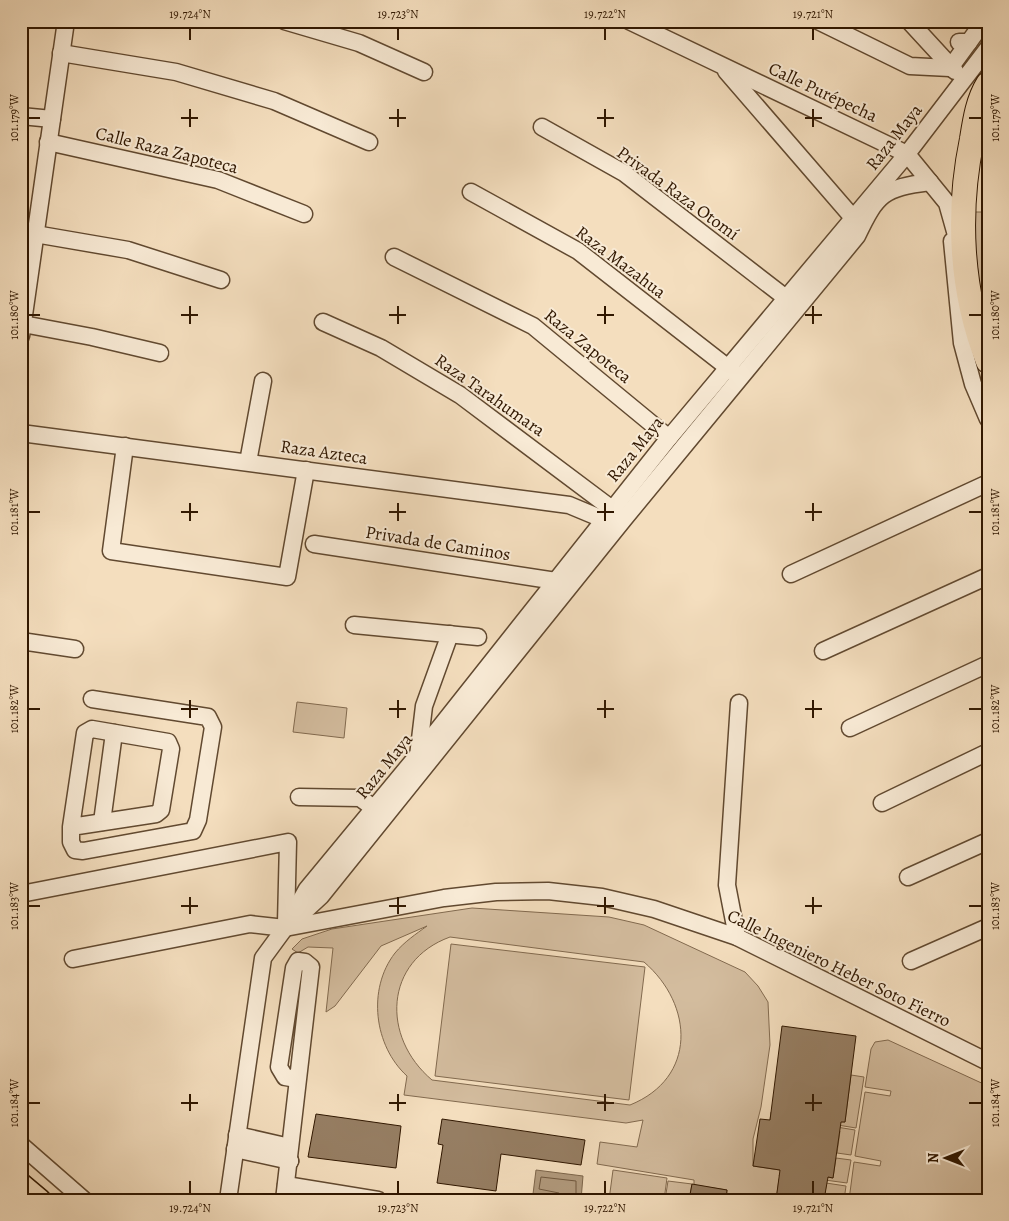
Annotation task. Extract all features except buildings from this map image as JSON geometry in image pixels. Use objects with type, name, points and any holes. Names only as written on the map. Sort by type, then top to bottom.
[{"type":"highway","points":[[977,81],[976,115],[967,164],[963,205],[966,279],[979,339],[988,361]]},
{"type":"main road","points":[[21,1184],[40,1200]]},
{"type":"street","points":[[66,21],[35,234],[25,288],[22,330],[92,337],[160,353]]},
{"type":"street","points":[[284,21],[359,44],[424,72]]},
{"type":"street","name":"Calle Purépecha","points":[[629,21],[906,154]]},
{"type":"street","points":[[818,21],[910,66],[950,68],[977,81]]},
{"type":"street","points":[[909,21],[950,68]]},
{"type":"street","points":[[950,68],[964,42],[980,22]]},
{"type":"street","name":"Raza Maya","points":[[228,1200],[263,958],[286,928],[307,889],[375,809],[422,760],[734,372],[786,298],[854,219],[906,154],[977,81],[988,48]]},
{"type":"street","points":[[61,53],[176,72],[274,101],[369,142]]},
{"type":"street","name":"Calle Purépecha","points":[[722,66],[854,219]]},
{"type":"street","points":[[21,116],[52,119]]},
{"type":"street","name":"Privada Raza Otomí","points":[[542,127],[624,173],[786,298]]},
{"type":"street","name":"Calle Raza Zapoteca","points":[[48,142],[218,180],[304,214]]},
{"type":"street","points":[[906,154],[942,194],[949,206],[966,279]]},
{"type":"street","name":"Raza Maya","points":[[286,928],[321,896],[556,581],[614,519],[669,438],[734,372],[857,236],[879,197],[891,189],[930,182]]},
{"type":"street","name":"Raza Mazahua","points":[[471,192],[578,251],[734,372]]},
{"type":"street","points":[[949,206],[957,309],[962,343],[973,384],[988,419]]},
{"type":"street","points":[[854,219],[857,236]]},
{"type":"street","points":[[35,234],[128,250],[221,280]]},
{"type":"street","name":"Raza Zapoteca","points":[[394,257],[533,326],[669,438]]},
{"type":"street","name":"Raza Tarahumara","points":[[323,322],[381,348],[460,395],[614,519]]},
{"type":"street","points":[[248,462],[263,381]]},
{"type":"street","name":"Raza Azteca","points":[[21,433],[569,505],[614,519]]},
{"type":"street","points":[[125,446],[111,551],[287,577],[306,470]]},
{"type":"street","points":[[791,574],[988,483]]},
{"type":"street","name":"Privada de Caminos","points":[[314,544],[556,581]]},
{"type":"street","points":[[823,651],[988,576]]},
{"type":"street","points":[[354,624],[478,637]]},
{"type":"street","points":[[422,760],[424,706],[450,634]]},
{"type":"street","points":[[21,642],[76,649]]},
{"type":"street","points":[[850,728],[988,664]]},
{"type":"street","points":[[71,827],[156,814],[161,810],[171,749],[168,742],[92,729],[85,733],[71,827],[71,842],[76,850],[192,831],[198,820],[213,727],[208,718],[92,699]]},
{"type":"street","points":[[737,937],[728,885],[739,703]]},
{"type":"street","points":[[102,822],[114,733]]},
{"type":"street","points":[[882,803],[988,752]]},
{"type":"street","points":[[298,797],[360,798],[375,809]]},
{"type":"street","points":[[178,834],[184,861]]},
{"type":"street","points":[[908,877],[988,841]]},
{"type":"street","points":[[21,894],[288,842],[286,928]]},
{"type":"street","name":"Calle Ingeniero Heber Soto Fierro","points":[[73,959],[250,924],[286,928],[444,898],[496,892],[548,891],[602,897],[654,909],[737,937],[988,1062]]},
{"type":"street","points":[[911,961],[988,927]]},
{"type":"street","points":[[297,1079],[285,1077],[279,1067],[294,968],[298,961],[305,962],[311,967],[285,1193],[378,1200]]},
{"type":"street","points":[[236,1142],[290,1161]]},
{"type":"street","points":[[21,1145],[84,1200]]},
{"type":"shaded area","points":[[971,212],[988,212],[988,329],[982,306]]},
{"type":"shaded area","points":[[297,702],[347,708],[344,738],[293,732]]},
{"type":"shaded area","points":[[472,908],[609,917],[644,925],[745,972],[758,986],[768,1002],[770,1045],[761,1107],[753,1139],[753,1166],[833,1178],[836,1158],[851,1160],[847,1183],[780,1174],[779,1176],[846,1186],[844,1200],[824,1200],[826,1186],[779,1179],[776,1200],[726,1200],[727,1190],[694,1185],[694,1180],[597,1164],[600,1142],[637,1147],[643,1120],[626,1123],[404,1095],[407,1076],[396,1064],[387,1049],[381,1033],[378,1017],[380,983],[386,967],[395,953],[427,926],[381,946],[335,1006],[326,1012],[333,948],[308,947],[298,953],[292,949],[302,939],[332,929]],"holes":[[[450,937],[644,962],[661,979],[672,999],[679,1019],[681,1040],[677,1059],[667,1077],[652,1093],[630,1105],[432,1080],[415,1062],[404,1043],[398,1022],[397,1001],[402,981],[412,963],[428,948]]]},
{"type":"shaded area","points":[[451,944],[645,967],[629,1100],[435,1076]]},
{"type":"shaded area","points":[[888,1040],[988,1086],[987,1200],[849,1200],[854,1162],[880,1166],[881,1161],[855,1156],[865,1092],[890,1096],[891,1091],[865,1087],[871,1049],[875,1042]]},
{"type":"shaded area","points":[[851,1075],[864,1077],[856,1128],[776,1115],[770,1120],[771,1112],[845,1122]]},
{"type":"shaded area","points":[[800,1121],[855,1130],[851,1155],[837,1153],[840,1131]]},
{"type":"shaded area","points":[[613,1170],[667,1178],[664,1200],[609,1200]]},
{"type":"shaded area","points":[[668,1181],[692,1184],[689,1200],[665,1200]]},
{"type":"water","points":[[536,1170],[583,1176],[581,1200],[533,1194]]}]
